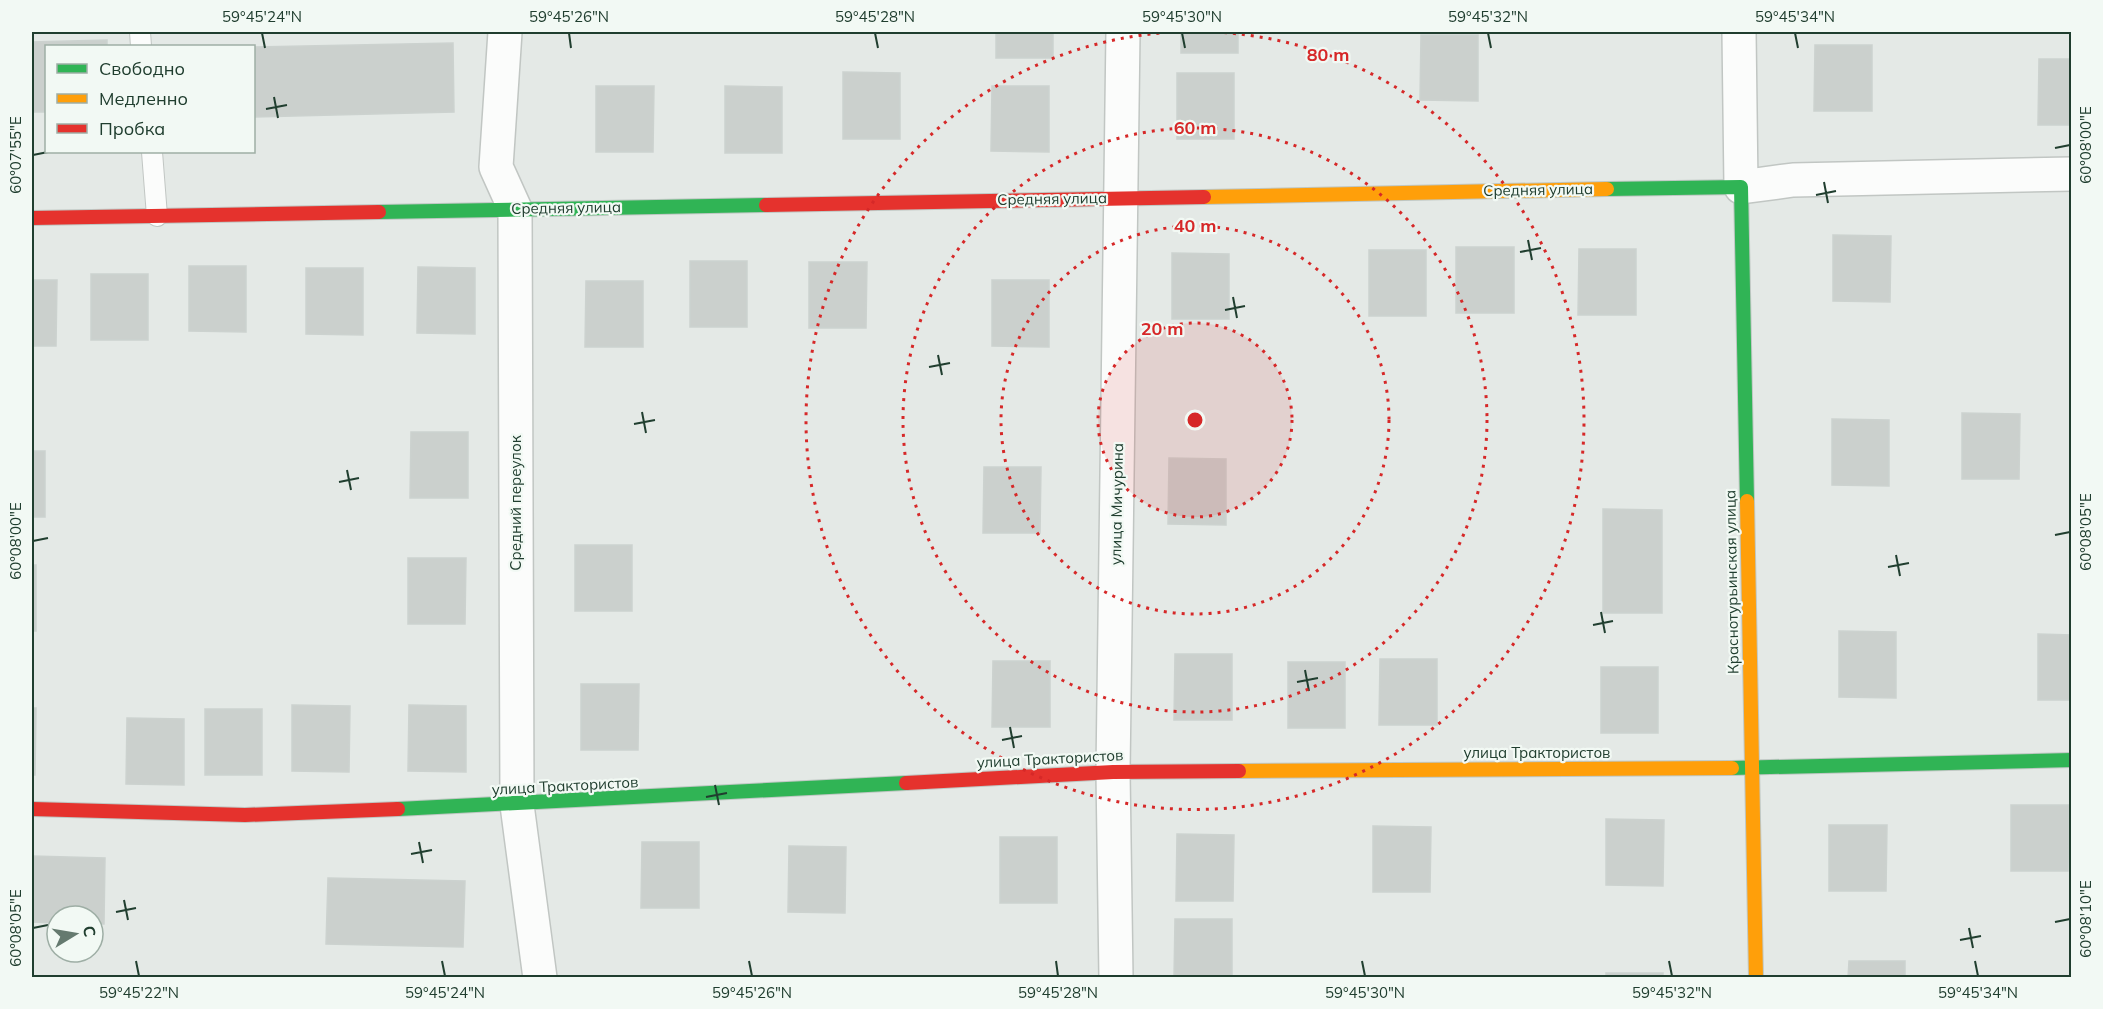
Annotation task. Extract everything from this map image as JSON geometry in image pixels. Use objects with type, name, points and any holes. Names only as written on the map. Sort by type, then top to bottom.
[{"type":"main road","name":"Средняя улица","points":[[32,219],[515,208],[1741,187]]},
{"type":"main road","name":"Краснотурьинская улица","points":[[1741,187],[1756,978]]},
{"type":"main road","name":"улица Трактористов","points":[[32,809],[245,815],[517,805],[1113,772],[1752,768],[2072,760]]},
{"type":"street","name":"Средний переулок","points":[[505,32],[496,167],[515,208],[517,805],[540,978]]},
{"type":"street","name":"улица Мичурина","points":[[1116,978],[1113,772],[1123,32]]},
{"type":"street","points":[[1738,32],[1741,187]]},
{"type":"street","name":"Средняя улица","points":[[1741,187],[1793,180],[2072,174]]},
{"type":"lane","points":[[152,153],[157,216]]},
{"type":"building","points":[[996,32],[1053,32],[1053,58],[996,58]]},
{"type":"building","points":[[1181,32],[1238,32],[1238,53],[1181,53]]},
{"type":"building","points":[[1421,35],[1478,35],[1478,101],[1420,100]]},
{"type":"building","points":[[107,40],[107,45],[45,45],[45,112],[32,112],[32,42]]},
{"type":"building","points":[[453,43],[454,112],[255,117],[255,47]]},
{"type":"building","points":[[1815,45],[1872,45],[1872,111],[1814,111]]},
{"type":"building","points":[[2039,59],[2072,59],[2072,125],[2038,125]]},
{"type":"building","points":[[843,72],[900,73],[900,139],[843,139]]},
{"type":"building","points":[[1177,73],[1234,73],[1234,139],[1177,139]]},
{"type":"building","points":[[596,86],[654,86],[653,152],[596,152]]},
{"type":"building","points":[[725,86],[782,87],[782,153],[725,153]]},
{"type":"building","points":[[992,86],[1049,86],[1049,152],[991,151]]},
{"type":"building","points":[[1833,235],[1891,236],[1890,302],[1833,301]]},
{"type":"building","points":[[1456,247],[1514,247],[1514,313],[1456,313]]},
{"type":"building","points":[[1579,249],[1636,249],[1636,315],[1578,315]]},
{"type":"building","points":[[1369,250],[1426,250],[1426,316],[1369,316]]},
{"type":"building","points":[[1172,253],[1229,254],[1229,319],[1172,319]]},
{"type":"building","points":[[690,261],[747,261],[747,327],[690,327]]},
{"type":"building","points":[[809,262],[867,262],[866,328],[809,328]]},
{"type":"building","points":[[189,266],[246,266],[246,332],[189,331]]},
{"type":"building","points":[[418,267],[475,268],[475,334],[417,333]]},
{"type":"building","points":[[306,268],[363,268],[363,335],[306,334]]},
{"type":"building","points":[[91,274],[148,274],[148,340],[91,340]]},
{"type":"building","points":[[32,280],[57,280],[56,346],[32,346]]},
{"type":"building","points":[[992,280],[1049,280],[1049,347],[992,346]]},
{"type":"building","points":[[586,281],[643,281],[643,347],[585,347]]},
{"type":"building","points":[[1962,413],[2020,414],[2019,479],[1962,479]]},
{"type":"building","points":[[1832,419],[1889,420],[1889,486],[1832,485]]},
{"type":"building","points":[[411,432],[468,432],[468,498],[410,498]]},
{"type":"building","points":[[32,451],[45,451],[45,517],[32,517]]},
{"type":"building","points":[[1169,458],[1226,459],[1226,525],[1168,524]]},
{"type":"building","points":[[984,467],[1041,467],[1040,533],[983,533]]},
{"type":"building","points":[[1603,509],[1662,510],[1662,613],[1603,613]]},
{"type":"building","points":[[575,545],[632,545],[632,611],[575,611]]},
{"type":"building","points":[[408,558],[466,558],[465,624],[408,624]]},
{"type":"building","points":[[32,565],[36,565],[36,631],[32,631]]},
{"type":"building","points":[[1839,631],[1896,632],[1896,698],[1839,697]]},
{"type":"building","points":[[2038,634],[2072,635],[2072,700],[2038,700]]},
{"type":"building","points":[[1175,654],[1232,654],[1232,720],[1174,720]]},
{"type":"building","points":[[1380,659],[1437,659],[1437,725],[1379,725]]},
{"type":"building","points":[[993,661],[1050,661],[1050,727],[992,727]]},
{"type":"building","points":[[1288,662],[1345,662],[1345,728],[1288,728]]},
{"type":"building","points":[[1601,667],[1658,667],[1658,733],[1601,733]]},
{"type":"building","points":[[581,684],[639,684],[638,750],[581,750]]},
{"type":"building","points":[[292,705],[350,706],[349,772],[292,771]]},
{"type":"building","points":[[409,705],[466,706],[466,772],[408,771]]},
{"type":"building","points":[[32,708],[36,708],[35,775],[32,775]]},
{"type":"building","points":[[205,709],[262,709],[262,775],[205,775]]},
{"type":"building","points":[[127,718],[184,719],[184,785],[126,784]]},
{"type":"building","points":[[2011,805],[2069,805],[2068,871],[2011,871]]},
{"type":"building","points":[[1606,819],[1664,820],[1663,886],[1606,885]]},
{"type":"building","points":[[1829,825],[1887,825],[1886,891],[1829,891]]},
{"type":"building","points":[[1373,826],[1431,827],[1430,892],[1373,892]]},
{"type":"building","points":[[1177,834],[1234,835],[1233,901],[1176,901]]},
{"type":"building","points":[[1000,837],[1057,837],[1057,903],[1000,903]]},
{"type":"building","points":[[642,842],[699,842],[699,908],[641,908]]},
{"type":"building","points":[[789,846],[846,847],[845,913],[788,912]]},
{"type":"building","points":[[32,856],[105,858],[104,904],[45,904],[45,923],[32,922]]},
{"type":"building","points":[[328,878],[465,881],[463,947],[326,944]]},
{"type":"building","points":[[1175,919],[1232,919],[1232,978],[1174,978]]},
{"type":"building","points":[[1849,961],[1905,961],[1905,978],[1848,978]]},
{"type":"building","points":[[1606,973],[1663,973],[1663,978],[1606,978]]},
{"type":"traffic: fast","points":[[1607,189],[1741,187],[1747,501]]},
{"type":"traffic: fast","points":[[379,212],[766,205]]},
{"type":"traffic: fast","points":[[1732,768],[2072,760]]},
{"type":"traffic: fast","points":[[398,809],[906,783]]},
{"type":"traffic: slow","points":[[1204,197],[1607,189]]},
{"type":"traffic: slow","points":[[1747,501],[1756,978]]},
{"type":"traffic: slow","points":[[1239,771],[1732,768]]},
{"type":"traffic: jam","points":[[766,205],[1204,197]]},
{"type":"traffic: jam","points":[[32,218],[379,212]]},
{"type":"traffic: jam","points":[[906,783],[1113,772],[1239,771]]},
{"type":"traffic: jam","points":[[32,809],[245,815],[398,809]]}]
